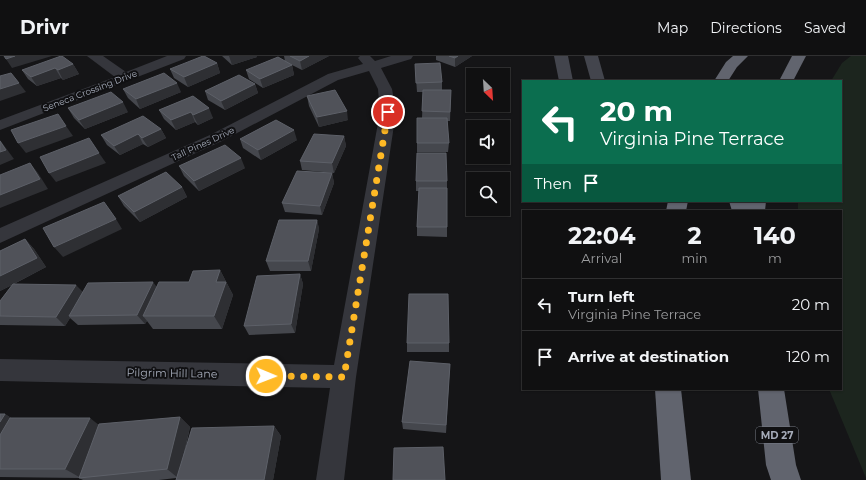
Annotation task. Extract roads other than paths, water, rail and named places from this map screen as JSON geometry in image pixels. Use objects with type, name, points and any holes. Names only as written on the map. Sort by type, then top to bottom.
[{"type":"highway","points":[[722,80],[731,65],[741,56]]},
{"type":"highway","points":[[787,80],[799,56]]},
{"type":"highway","points":[[668,390],[676,480]]},
{"type":"highway","name":"MD 27","points":[[771,390],[782,465],[786,480]]},
{"type":"street","points":[[94,56],[125,78]]},
{"type":"street","name":"Seneca Crossing Drive","points":[[0,125],[179,56]]},
{"type":"street","name":"Tall Pines Drive","points":[[0,236],[216,138],[333,77],[368,61],[406,56]]},
{"type":"street","points":[[561,56],[566,80]]},
{"type":"street","points":[[591,56],[598,80]]},
{"type":"street","points":[[330,480],[344,377],[388,112],[388,98],[382,80],[368,61]]},
{"type":"street","name":"Pilgrim Hill Lane","points":[[0,370],[344,377]]}]
